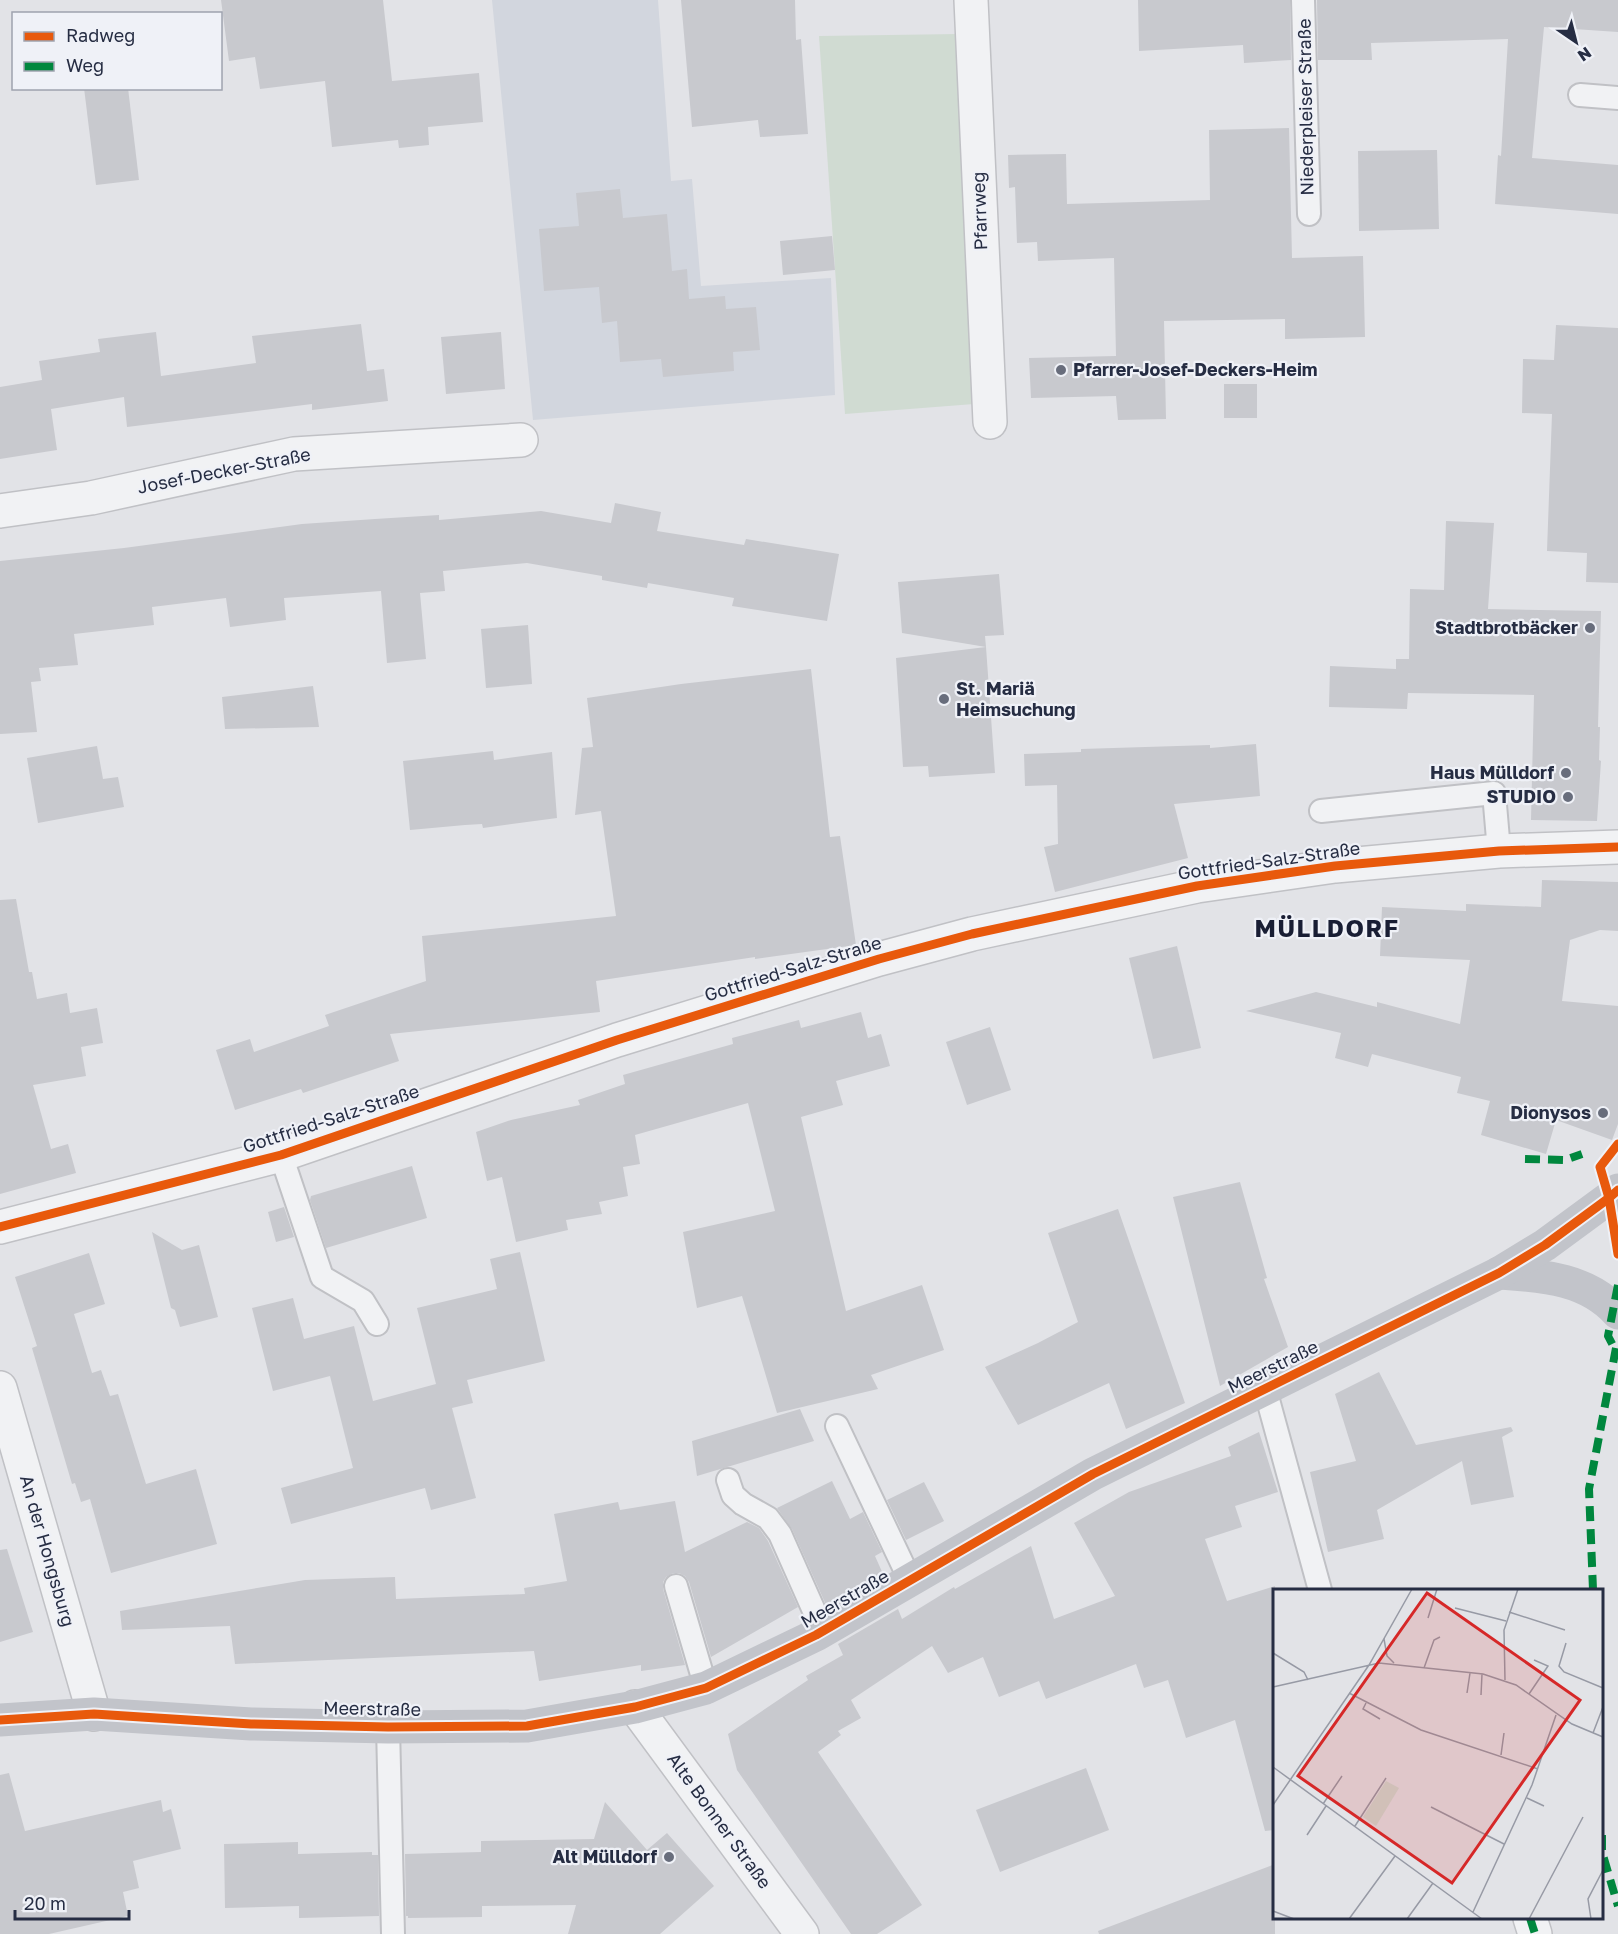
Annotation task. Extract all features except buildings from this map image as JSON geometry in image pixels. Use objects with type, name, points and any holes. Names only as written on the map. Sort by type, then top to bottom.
[{"type":"street","name":"Pfarrweg","points":[[971,0],[990,422]]},
{"type":"street","name":"Josef-Decker-Straße","points":[[0,512],[91,498],[294,454],[521,440]]},
{"type":"street","name":"Gottfried-Salz-Straße","points":[[0,1227],[281,1155],[617,1040],[879,959],[972,934],[1197,886],[1335,866],[1499,851],[1618,847]]},
{"type":"street","name":"Meerstraße","points":[[0,1720],[94,1714],[251,1724],[388,1727],[527,1726],[636,1707],[706,1688],[823,1631],[1093,1474],[1499,1273],[1545,1245],[1618,1190]]},
{"type":"street","points":[[1499,1273],[1548,1276],[1584,1288],[1618,1313]]},
{"type":"street","name":"An der Hongsburg","points":[[0,1388],[94,1714]]},
{"type":"street","name":"Alte Bonner Straße","points":[[636,1707],[802,1934]]},
{"type":"street","points":[[1531,1919],[1535,1934]]},
{"type":"lane","name":"Niederpleiser Straße","points":[[1303,0],[1308,214]]},
{"type":"lane","points":[[1580,95],[1618,98]]},
{"type":"lane","points":[[1321,811],[1494,793],[1499,851]]},
{"type":"lane","points":[[281,1155],[322,1277],[363,1300],[377,1324]]},
{"type":"lane","name":"Meerstraße","points":[[1265,1389],[1320,1589]]},
{"type":"lane","points":[[837,1426],[910,1580]]},
{"type":"lane","points":[[728,1480],[733,1495],[742,1504],[768,1518],[780,1534],[823,1631]]},
{"type":"lane","points":[[676,1586],[706,1688]]},
{"type":"lane","name":"Meerstraße","points":[[388,1727],[393,1934]]},
{"type":"shaded area","points":[[492,0],[658,0],[671,181],[692,179],[701,286],[831,278],[835,395],[533,420]]},
{"type":"shaded area","points":[[958,34],[974,404],[845,414],[819,36]]},
{"type":"marked path","points":[[1525,1159],[1565,1160],[1582,1154]]},
{"type":"marked path","points":[[1618,1285],[1608,1336],[1618,1355]]},
{"type":"marked path","points":[[1593,1589],[1589,1489],[1616,1348]]},
{"type":"marked path","points":[[1603,1855],[1618,1906]]},
{"type":"marked path","points":[[1530,1919],[1535,1934]]},
{"type":"cycle path","points":[[0,1227],[281,1155],[617,1040],[879,959],[972,934],[1197,886],[1335,866],[1499,851],[1618,847]]},
{"type":"cycle path","points":[[1618,1144],[1600,1167],[1609,1198],[1618,1254]]},
{"type":"cycle path","points":[[0,1720],[94,1714],[251,1724],[388,1727],[527,1726],[635,1707],[706,1688],[816,1635],[1093,1474],[1499,1273],[1545,1245],[1618,1190]]},
{"type":"place","name":"Pfarrer-Josef-Deckers-Heim","points":[[1061,370]]},
{"type":"place","name":"Stadtbrotbäcker","points":[[1590,628]]},
{"type":"place","name":"St. Mariä Heimsuchung","points":[[944,699]]},
{"type":"place","name":"Haus Mülldorf","points":[[1566,773]]},
{"type":"place","name":"STUDIO","points":[[1568,797]]},
{"type":"place","name":"Dionysos","points":[[1603,1113]]},
{"type":"place","name":"Alt Mülldorf","points":[[669,1857]]},
{"type":"district","name":"MÜLLDORF","points":[[1327,929]]}]
